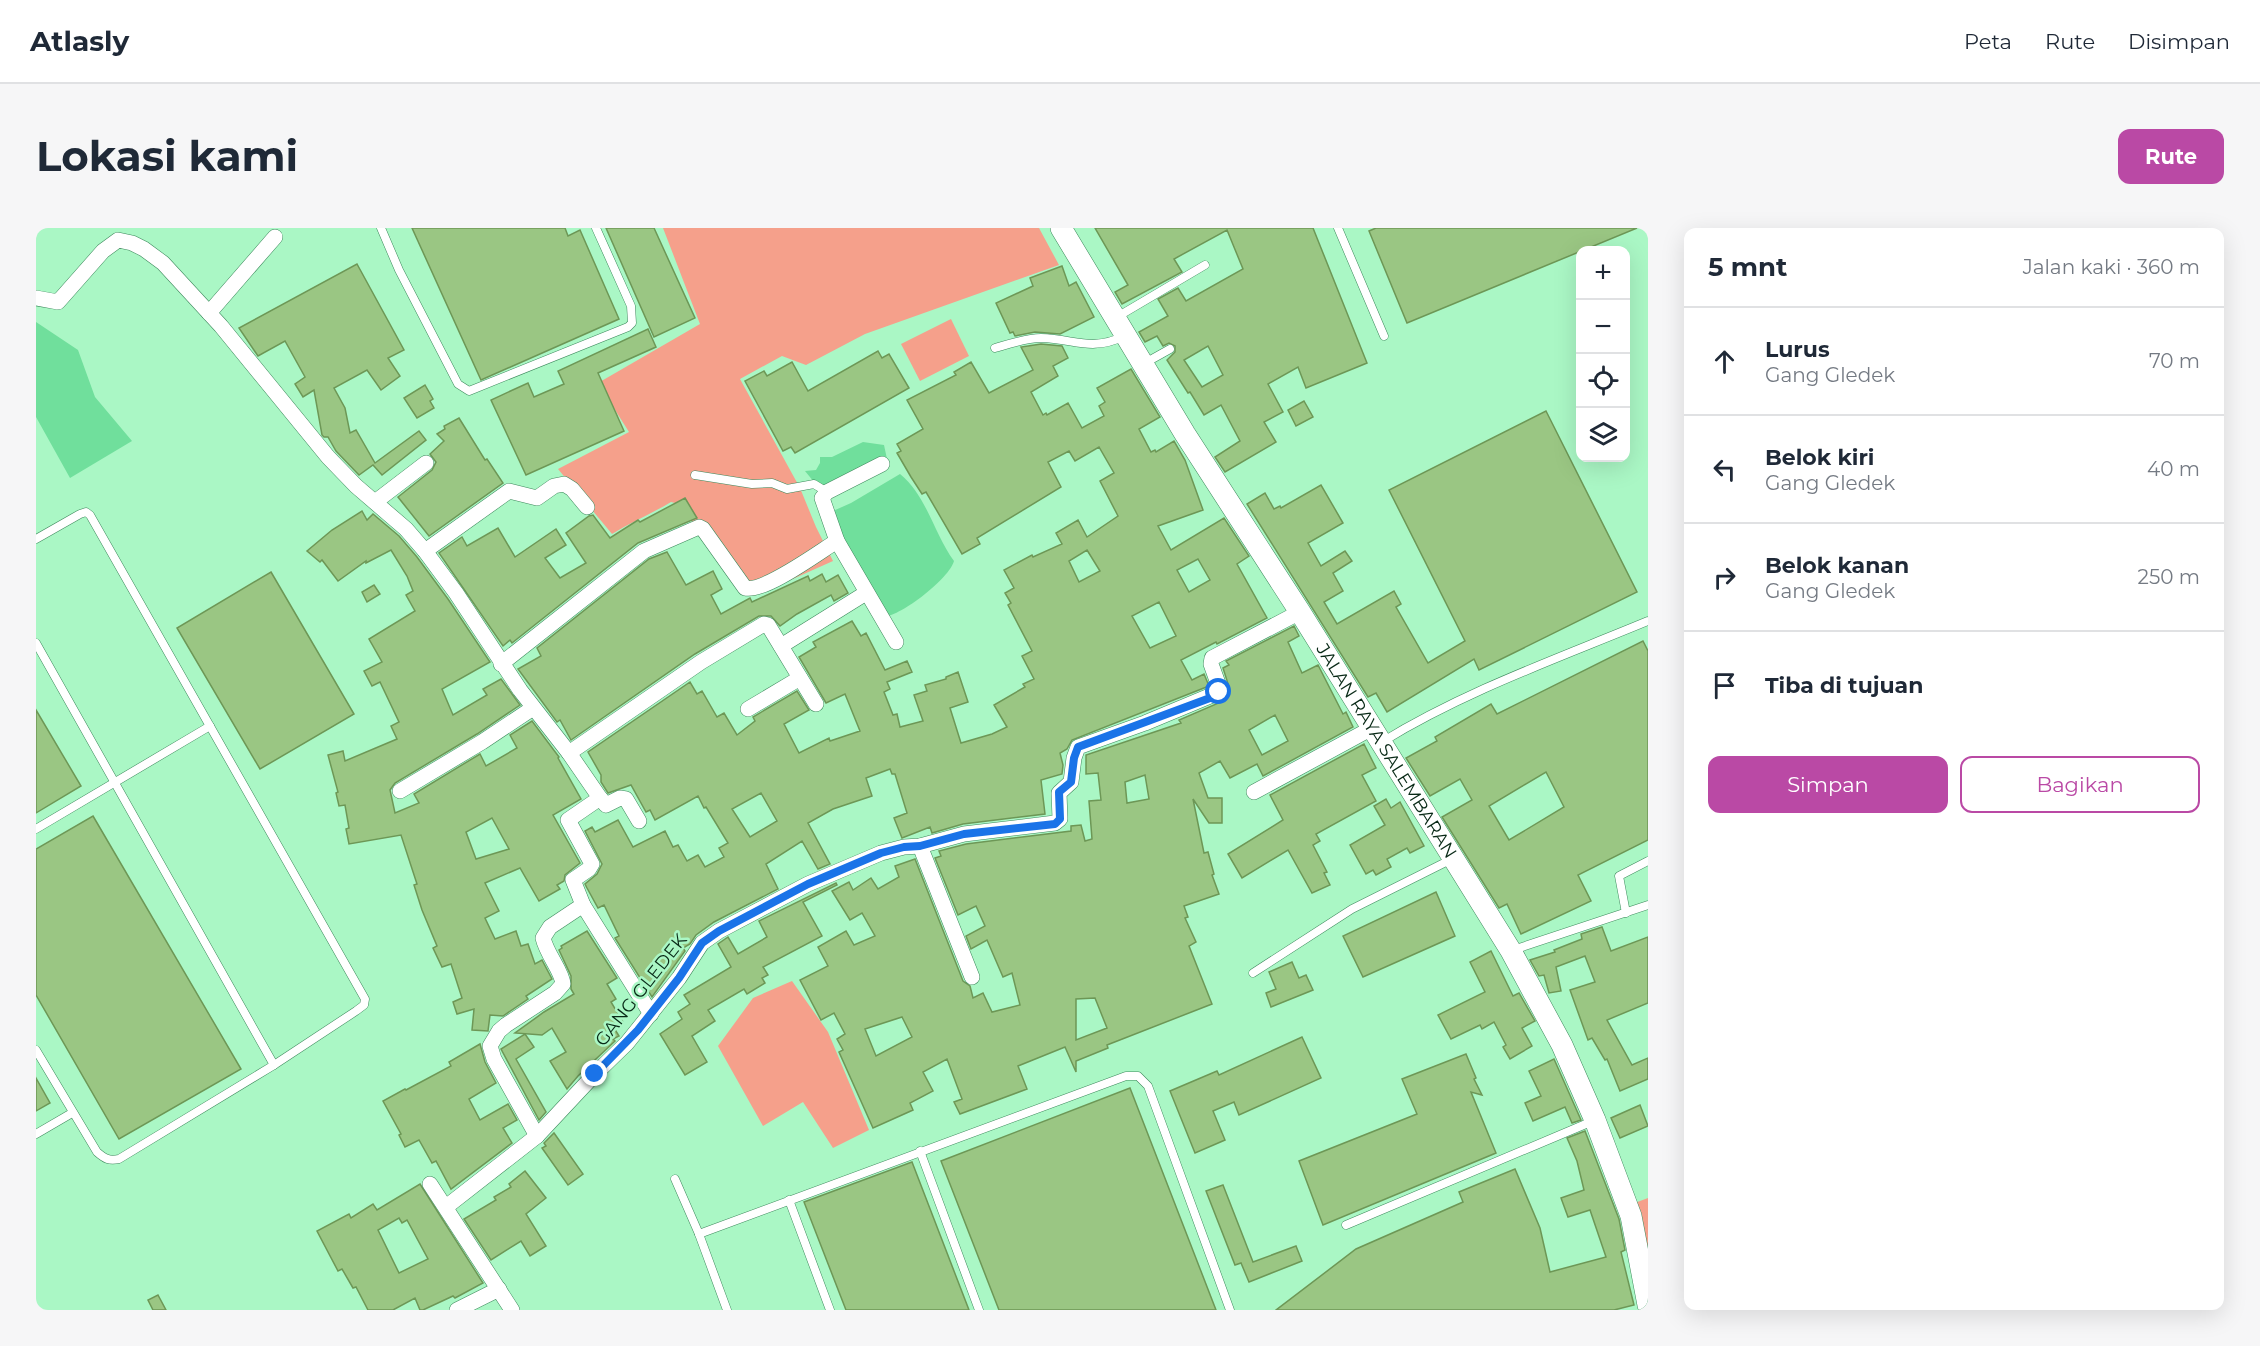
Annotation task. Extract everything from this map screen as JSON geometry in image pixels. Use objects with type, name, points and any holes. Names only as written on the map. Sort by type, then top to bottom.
[{"type":"main road","name":"JALAN RAYA SALEMBARAN","points":[[1061,228],[1191,444],[1300,612],[1511,951],[1562,1045],[1595,1120],[1631,1216],[1648,1305]]},
{"type":"street","points":[[209,313],[275,237]]},
{"type":"street","points":[[36,298],[58,302],[103,251],[118,240],[144,249],[163,263],[209,313],[328,457],[356,486],[406,530],[425,551],[456,593],[532,708],[569,753],[600,798],[606,805],[620,798],[626,799],[639,820]]},
{"type":"street","points":[[375,502],[426,463]]},
{"type":"street","points":[[882,464],[827,492],[822,498],[837,541],[896,642]]},
{"type":"street","points":[[425,551],[509,491],[537,498],[554,486],[564,484],[572,489],[587,507]]},
{"type":"street","points":[[501,664],[645,551],[699,527],[703,529],[745,588],[752,590],[767,585],[837,541]]},
{"type":"street","points":[[781,646],[866,593]]},
{"type":"street","name":"GANG GLEDEK","points":[[446,1206],[537,1136],[627,1043],[679,978],[702,943],[719,931],[808,884],[862,860],[904,847],[920,846],[964,834],[1055,824],[1060,819],[1059,792],[1071,782],[1078,747],[1145,723],[1217,693],[1220,689],[1211,663],[1212,658],[1300,612]]},
{"type":"street","points":[[569,753],[701,662],[764,624],[768,625],[816,704]]},
{"type":"street","points":[[748,709],[800,678]]},
{"type":"street","points":[[400,791],[482,742],[532,708]]},
{"type":"street","points":[[1254,792],[1376,736]]},
{"type":"street","points":[[600,798],[568,820],[592,864],[589,869],[573,880],[583,905],[651,1014]]},
{"type":"street","points":[[920,846],[972,977]]},
{"type":"street","points":[[537,1136],[494,1059],[490,1046],[499,1031],[506,1025],[561,988],[562,978],[547,953],[543,938],[550,927],[583,905]]},
{"type":"street","points":[[430,1184],[512,1310]]},
{"type":"street","points":[[456,1310],[499,1289]]},
{"type":"lane","points":[[381,228],[399,270],[458,384],[469,391],[628,327],[632,323],[631,306],[596,228]]},
{"type":"lane","points":[[1338,228],[1384,336]]},
{"type":"lane","points":[[995,348],[1040,338],[1087,345],[1109,343],[1121,327],[1205,265]]},
{"type":"lane","points":[[1143,364],[1170,349]]},
{"type":"lane","points":[[695,475],[752,484],[772,483],[787,489],[814,484],[827,492]]},
{"type":"lane","points":[[36,539],[80,514],[86,512],[90,514],[365,999],[362,1007],[274,1065],[119,1159],[107,1160],[97,1152],[36,1050]]},
{"type":"lane","points":[[1376,736],[1648,621]]},
{"type":"lane","points":[[36,643],[274,1065]]},
{"type":"lane","points":[[36,829],[210,726]]},
{"type":"lane","points":[[1253,973],[1352,909],[1453,858]]},
{"type":"lane","points":[[1626,913],[1619,876],[1648,861]]},
{"type":"lane","points":[[1511,951],[1648,905]]},
{"type":"lane","points":[[699,1234],[1126,1076],[1138,1076],[1148,1086],[1230,1310]]},
{"type":"lane","points":[[36,1134],[72,1113]]},
{"type":"lane","points":[[1346,1225],[1595,1120]]},
{"type":"lane","points":[[920,1151],[979,1310]]},
{"type":"lane","points":[[675,1179],[699,1234],[727,1310]]},
{"type":"lane","points":[[789,1200],[830,1310]]},
{"type":"shaded area","points":[[663,228],[1039,228],[1059,265],[865,334],[806,365],[782,356],[740,379],[800,488],[833,561],[757,595],[746,596],[679,504],[671,502],[612,534],[558,469],[629,432],[598,383],[700,324]]},
{"type":"shaded area","points":[[951,319],[969,356],[920,381],[901,344]]},
{"type":"shaded area","points":[[36,322],[78,350],[95,397],[132,441],[70,478],[36,417]]},
{"type":"shaded area","points":[[863,442],[884,445],[887,459],[831,488],[814,482],[805,471],[816,470],[820,457],[832,457]]},
{"type":"shaded area","points":[[900,474],[924,504],[954,561],[943,577],[924,595],[902,610],[884,617],[851,561],[833,511]]},
{"type":"shaded area","points":[[792,981],[828,1032],[869,1130],[833,1148],[803,1102],[763,1126],[718,1046],[753,998]]},
{"type":"shaded area","points":[[1648,1198],[1648,1263],[1632,1204]]},
{"type":"building","points":[[412,228],[565,228],[568,236],[580,230],[619,319],[481,380]]},
{"type":"building","points":[[606,228],[654,228],[695,318],[654,337]]},
{"type":"building","points":[[1095,228],[1313,228],[1367,363],[1306,388],[1298,367],[1268,384],[1283,412],[1264,422],[1276,442],[1225,472],[1215,457],[1240,441],[1221,405],[1204,415],[1167,360],[1175,352],[1175,346],[1169,343],[1163,346],[1157,336],[1145,342],[1139,332],[1168,316],[1158,299],[1178,288],[1186,301],[1243,269],[1227,230],[1174,259],[1182,272],[1122,304],[1115,292],[1128,285]],"holes":[[[1208,346],[1223,375],[1202,387],[1184,360]]]},
{"type":"building","points":[[1376,228],[1637,228],[1593,246],[1576,246],[1576,253],[1407,323],[1369,231]]},
{"type":"building","points":[[357,264],[404,350],[388,358],[400,376],[381,390],[367,370],[334,388],[345,408],[350,433],[356,430],[375,463],[419,431],[426,440],[382,475],[373,465],[359,475],[336,451],[328,437],[322,435],[314,390],[303,397],[295,384],[305,377],[285,341],[258,356],[239,328]]},
{"type":"building","points":[[1062,266],[1069,286],[1076,282],[1094,317],[1060,334],[1035,332],[1015,336],[1013,332],[1010,333],[996,303],[1033,286],[1030,278]]},
{"type":"building","points":[[648,329],[656,347],[598,373],[624,431],[526,475],[491,400],[528,383],[534,397],[564,384],[558,371]]},
{"type":"building","points":[[1041,344],[1062,346],[1068,358],[1053,366],[1058,376],[1031,392],[1043,415],[1068,403],[1082,428],[1104,416],[1099,406],[1105,402],[1097,388],[1131,369],[1160,417],[1139,429],[1151,452],[1155,450],[1156,452],[1174,441],[1185,460],[1203,510],[1158,526],[1171,550],[1224,518],[1249,556],[1237,564],[1267,618],[1181,660],[1192,680],[1204,674],[1209,686],[1072,740],[1067,749],[1060,753],[1063,765],[1062,774],[1041,780],[1045,814],[963,824],[932,833],[930,827],[902,838],[894,818],[907,813],[895,774],[892,774],[890,769],[866,778],[872,796],[833,809],[808,823],[830,864],[818,869],[802,841],[766,864],[778,889],[714,922],[696,935],[690,944],[683,948],[685,951],[652,997],[615,938],[619,936],[604,905],[598,908],[585,884],[597,874],[602,864],[585,831],[592,827],[595,832],[618,820],[633,847],[665,831],[673,847],[678,845],[687,861],[698,855],[705,867],[724,857],[719,848],[728,843],[698,796],[655,820],[650,810],[646,812],[631,785],[608,793],[588,752],[690,682],[697,694],[702,691],[717,717],[724,713],[737,735],[755,721],[753,717],[797,691],[809,710],[784,724],[799,753],[829,738],[830,741],[860,731],[845,694],[826,703],[799,657],[816,647],[813,642],[852,621],[861,636],[866,633],[885,670],[907,661],[912,672],[887,682],[890,689],[884,692],[893,715],[897,714],[900,727],[923,721],[914,695],[927,691],[925,685],[946,679],[958,672],[968,702],[950,708],[961,743],[1007,727],[994,705],[1025,687],[1023,684],[1034,679],[1022,656],[1032,651],[1008,605],[1011,603],[1005,593],[1014,588],[1004,570],[1032,555],[1033,557],[1062,544],[1056,533],[1078,520],[1087,537],[1118,516],[1100,481],[1114,473],[1099,447],[1075,461],[1069,451],[1048,462],[1061,487],[977,538],[980,544],[962,554],[926,492],[922,494],[911,477],[897,453],[901,451],[897,444],[923,429],[907,400],[956,375],[954,372],[971,362],[989,393],[1033,370],[1021,347]],"holes":[[[1087,550],[1100,571],[1079,582],[1069,561]],[[1198,559],[1210,580],[1189,592],[1177,570]],[[1159,602],[1176,636],[1150,648],[1132,616]],[[761,793],[777,821],[750,837],[732,809]]]},
{"type":"building","points":[[878,351],[882,358],[889,354],[909,388],[795,453],[791,447],[783,451],[745,381],[764,371],[767,376],[792,362],[808,391]]},
{"type":"building","points":[[425,385],[433,399],[430,401],[434,408],[417,418],[404,398]]},
{"type":"building","points":[[1304,401],[1313,417],[1296,426],[1288,410]]},
{"type":"building","points":[[1546,411],[1637,592],[1479,670],[1474,659],[1387,712],[1376,693],[1368,697],[1247,504],[1265,493],[1274,509],[1280,506],[1281,508],[1321,485],[1343,523],[1308,543],[1321,566],[1345,551],[1352,561],[1333,573],[1343,591],[1324,602],[1337,624],[1394,591],[1401,604],[1396,607],[1428,663],[1465,641],[1389,490]]},
{"type":"building","points":[[459,418],[485,460],[487,459],[503,483],[429,536],[398,497],[432,470],[436,462],[430,454],[444,441],[437,434],[445,429],[444,426]]},
{"type":"building","points":[[685,498],[697,518],[638,543],[512,643],[510,640],[503,646],[439,553],[462,537],[467,546],[498,528],[515,557],[556,529],[566,545],[545,558],[560,578],[586,563],[566,533],[589,516],[593,515],[610,538],[638,520],[640,522]]},
{"type":"building","points":[[362,511],[367,520],[373,514],[399,536],[417,557],[490,662],[442,689],[453,715],[487,695],[483,689],[501,679],[520,705],[477,734],[395,783],[390,790],[395,813],[419,803],[414,794],[480,754],[486,766],[517,748],[510,735],[532,721],[559,757],[581,799],[553,815],[580,863],[565,875],[564,881],[557,885],[560,889],[539,901],[520,868],[485,883],[499,911],[485,918],[495,939],[516,931],[521,946],[528,944],[535,964],[542,960],[552,979],[526,996],[528,999],[503,1016],[490,1015],[488,1031],[472,1030],[474,1009],[457,1014],[453,1002],[462,998],[451,964],[442,967],[433,948],[437,946],[422,910],[414,885],[417,884],[401,835],[349,844],[345,805],[339,806],[336,793],[338,792],[328,755],[343,751],[345,761],[397,739],[391,726],[399,722],[380,682],[372,686],[364,671],[382,662],[369,639],[415,611],[406,595],[413,591],[407,576],[391,550],[366,563],[366,561],[338,581],[322,560],[320,562],[307,551],[332,530]],"holes":[[[492,818],[509,849],[476,859],[466,832]]]},
{"type":"building","points":[[667,552],[686,585],[713,571],[722,589],[711,595],[721,614],[750,598],[752,602],[808,576],[810,581],[822,574],[826,582],[838,575],[848,593],[834,601],[831,595],[780,626],[771,616],[759,616],[695,654],[571,740],[560,720],[557,722],[518,669],[541,656],[537,648],[649,559]]},
{"type":"building","points":[[271,572],[354,714],[260,769],[177,628]]},
{"type":"building","points":[[374,585],[380,594],[367,602],[362,592]]},
{"type":"building","points":[[1294,626],[1299,636],[1288,642],[1302,673],[1318,665],[1343,714],[1346,712],[1353,727],[1263,776],[1257,764],[1230,778],[1220,761],[1199,773],[1208,798],[1222,798],[1222,823],[1209,823],[1193,799],[1204,853],[1208,852],[1214,874],[1212,875],[1219,894],[1184,906],[1188,917],[1185,918],[1196,942],[1189,946],[1212,1004],[1107,1045],[1108,1048],[1076,1061],[1076,1072],[1065,1047],[1018,1066],[1027,1089],[960,1114],[954,1102],[962,1099],[947,1059],[923,1072],[933,1091],[910,1103],[913,1110],[873,1128],[839,1052],[843,1050],[837,1039],[845,1034],[834,1013],[821,1020],[800,980],[828,966],[818,947],[846,931],[854,945],[875,936],[862,913],[850,920],[832,891],[849,882],[853,890],[871,878],[878,889],[899,877],[895,866],[915,859],[963,981],[970,986],[973,998],[983,993],[992,1012],[1020,1005],[1012,973],[1003,977],[987,940],[971,949],[966,936],[985,926],[976,906],[958,915],[935,858],[941,856],[939,851],[966,844],[1071,831],[1071,826],[1081,825],[1085,841],[1092,839],[1089,801],[1101,800],[1098,773],[1086,774],[1086,755],[1181,723],[1179,720],[1221,702],[1230,690],[1223,668],[1229,665],[1226,661]],"holes":[[[1275,715],[1288,741],[1262,755],[1249,730]],[[1145,775],[1149,799],[1127,803],[1125,782]],[[1095,998],[1107,1028],[1076,1040],[1076,999]],[[902,1017],[912,1037],[876,1056],[865,1029]]]},
{"type":"building","points":[[1643,641],[1648,651],[1648,840],[1578,875],[1591,901],[1521,934],[1507,904],[1499,908],[1442,817],[1472,800],[1460,779],[1430,796],[1406,758],[1437,741],[1435,737],[1491,704],[1497,714]],"holes":[[[1546,772],[1564,807],[1509,840],[1489,806]]]},
{"type":"building","points":[[36,710],[81,786],[36,813]]},
{"type":"building","points":[[1364,744],[1376,768],[1362,775],[1376,801],[1316,834],[1320,841],[1313,845],[1327,872],[1324,873],[1330,885],[1312,893],[1288,850],[1242,878],[1228,854],[1283,820],[1270,795]]},
{"type":"building","points":[[1386,799],[1391,808],[1400,802],[1424,846],[1410,853],[1407,848],[1387,859],[1391,867],[1376,875],[1373,870],[1366,874],[1350,845],[1385,825],[1374,806]]},
{"type":"building","points":[[93,816],[241,1069],[119,1139],[36,995],[36,849]]},
{"type":"building","points":[[836,883],[837,885],[803,902],[822,936],[763,967],[768,975],[762,978],[765,983],[747,994],[744,989],[708,1010],[715,1021],[692,1036],[707,1062],[685,1075],[660,1034],[682,1019],[678,1012],[690,1004],[684,995],[731,967],[718,944],[728,937],[738,954],[767,937],[759,921]]},
{"type":"building","points":[[1436,892],[1455,936],[1363,977],[1343,936]]},
{"type":"building","points":[[1602,927],[1611,951],[1648,937],[1648,1003],[1607,1020],[1632,1065],[1648,1058],[1648,1079],[1620,1091],[1607,1059],[1605,1060],[1592,1038],[1588,1040],[1570,990],[1595,982],[1585,956],[1556,967],[1561,991],[1549,993],[1544,975],[1539,976],[1530,960],[1555,952],[1554,950],[1582,939],[1581,934]]},
{"type":"building","points":[[587,931],[617,978],[607,984],[616,999],[611,1002],[623,1022],[614,1028],[619,1036],[613,1039],[615,1041],[567,1089],[550,1061],[566,1052],[552,1028],[542,1035],[515,1033],[574,994],[571,989],[571,976],[559,950],[561,946]]},
{"type":"building","points":[[1491,951],[1513,996],[1519,993],[1535,1021],[1522,1028],[1532,1046],[1510,1059],[1503,1047],[1506,1045],[1494,1022],[1482,1029],[1480,1025],[1451,1039],[1438,1015],[1485,992],[1470,962]]},
{"type":"building","points":[[1292,962],[1299,978],[1306,975],[1313,990],[1271,1007],[1266,993],[1276,989],[1269,972]]},
{"type":"building","points":[[525,1034],[534,1047],[516,1059],[546,1112],[539,1120],[501,1049]]},
{"type":"building","points":[[1302,1037],[1321,1078],[1239,1115],[1234,1102],[1213,1111],[1225,1140],[1195,1153],[1170,1091],[1217,1071],[1219,1075]]},
{"type":"building","points":[[480,1044],[485,1062],[496,1083],[469,1099],[480,1120],[508,1104],[517,1120],[503,1128],[512,1143],[451,1189],[436,1161],[432,1163],[419,1140],[405,1147],[399,1135],[401,1134],[383,1101],[451,1066],[449,1062]]},
{"type":"building","points":[[1466,1054],[1482,1095],[1471,1092],[1496,1153],[1323,1225],[1299,1161],[1417,1114],[1402,1079]]},
{"type":"building","points":[[1554,1059],[1581,1120],[1572,1123],[1565,1107],[1533,1121],[1525,1103],[1541,1096],[1529,1071]]},
{"type":"building","points":[[36,1078],[50,1103],[36,1111]]},
{"type":"building","points":[[1130,1088],[1216,1310],[999,1310],[941,1161]]},
{"type":"building","points":[[1640,1105],[1648,1126],[1620,1138],[1611,1118]]},
{"type":"building","points":[[1585,1131],[1619,1219],[1625,1250],[1621,1252],[1634,1305],[1614,1310],[1276,1310],[1356,1249],[1463,1202],[1459,1192],[1515,1169],[1540,1228],[1550,1272],[1606,1257],[1590,1210],[1568,1217],[1561,1198],[1584,1190],[1577,1161],[1567,1138]]},
{"type":"building","points":[[554,1133],[583,1174],[568,1185],[542,1148],[546,1146],[544,1143]]},
{"type":"building","points":[[912,1162],[969,1310],[846,1310],[804,1202]]},
{"type":"building","points":[[525,1171],[546,1198],[526,1214],[546,1246],[530,1256],[521,1241],[491,1260],[464,1219],[496,1200],[494,1197],[511,1187],[509,1184]]},
{"type":"building","points":[[420,1184],[483,1283],[455,1298],[453,1296],[423,1310],[420,1310],[415,1298],[393,1310],[368,1310],[356,1287],[353,1288],[342,1269],[338,1271],[317,1231],[349,1214],[351,1218],[373,1204],[377,1210]],"holes":[[[399,1218],[402,1223],[407,1220],[428,1259],[399,1273],[378,1230]]]},
{"type":"building","points":[[1223,1185],[1253,1262],[1296,1246],[1302,1261],[1249,1282],[1241,1263],[1235,1265],[1206,1191]]},
{"type":"building","points":[[158,1295],[166,1310],[153,1310],[148,1300]]},
{"type":"route","points":[[595,1074],[638,1030],[679,978],[702,943],[719,931],[808,884],[881,853],[904,847],[920,846],[964,834],[1055,824],[1060,819],[1059,792],[1071,782],[1078,747],[1210,698],[1219,692]]}]
